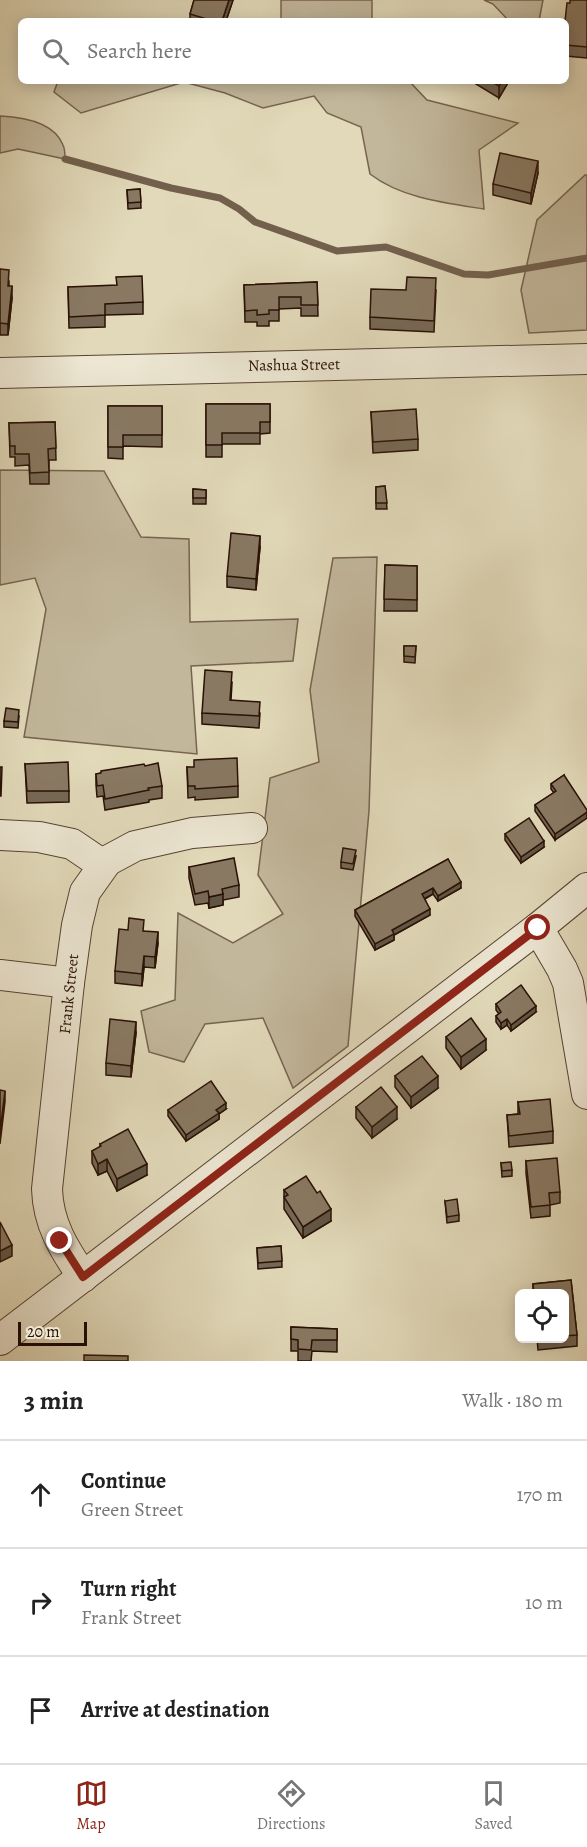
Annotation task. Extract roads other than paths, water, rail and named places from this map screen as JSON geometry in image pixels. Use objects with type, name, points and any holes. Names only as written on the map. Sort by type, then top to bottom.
[{"type":"street","name":"Nashua Street","points":[[0,373],[587,359]]},
{"type":"street","name":"Frank Street","points":[[83,1277],[55,1231],[47,1204],[48,1175],[69,983],[82,900],[88,886],[103,865],[127,849],[192,833],[252,828]]},
{"type":"street","points":[[0,835],[39,837],[72,844],[103,865]]},
{"type":"street","points":[[0,1340],[587,888]]},
{"type":"street","points":[[538,928],[568,983],[587,1094]]},
{"type":"street","points":[[0,975],[69,983]]},
{"type":"waterway","points":[[65,159],[171,188],[220,198],[255,222],[337,251],[386,247],[464,274],[488,275],[587,258]]}]
